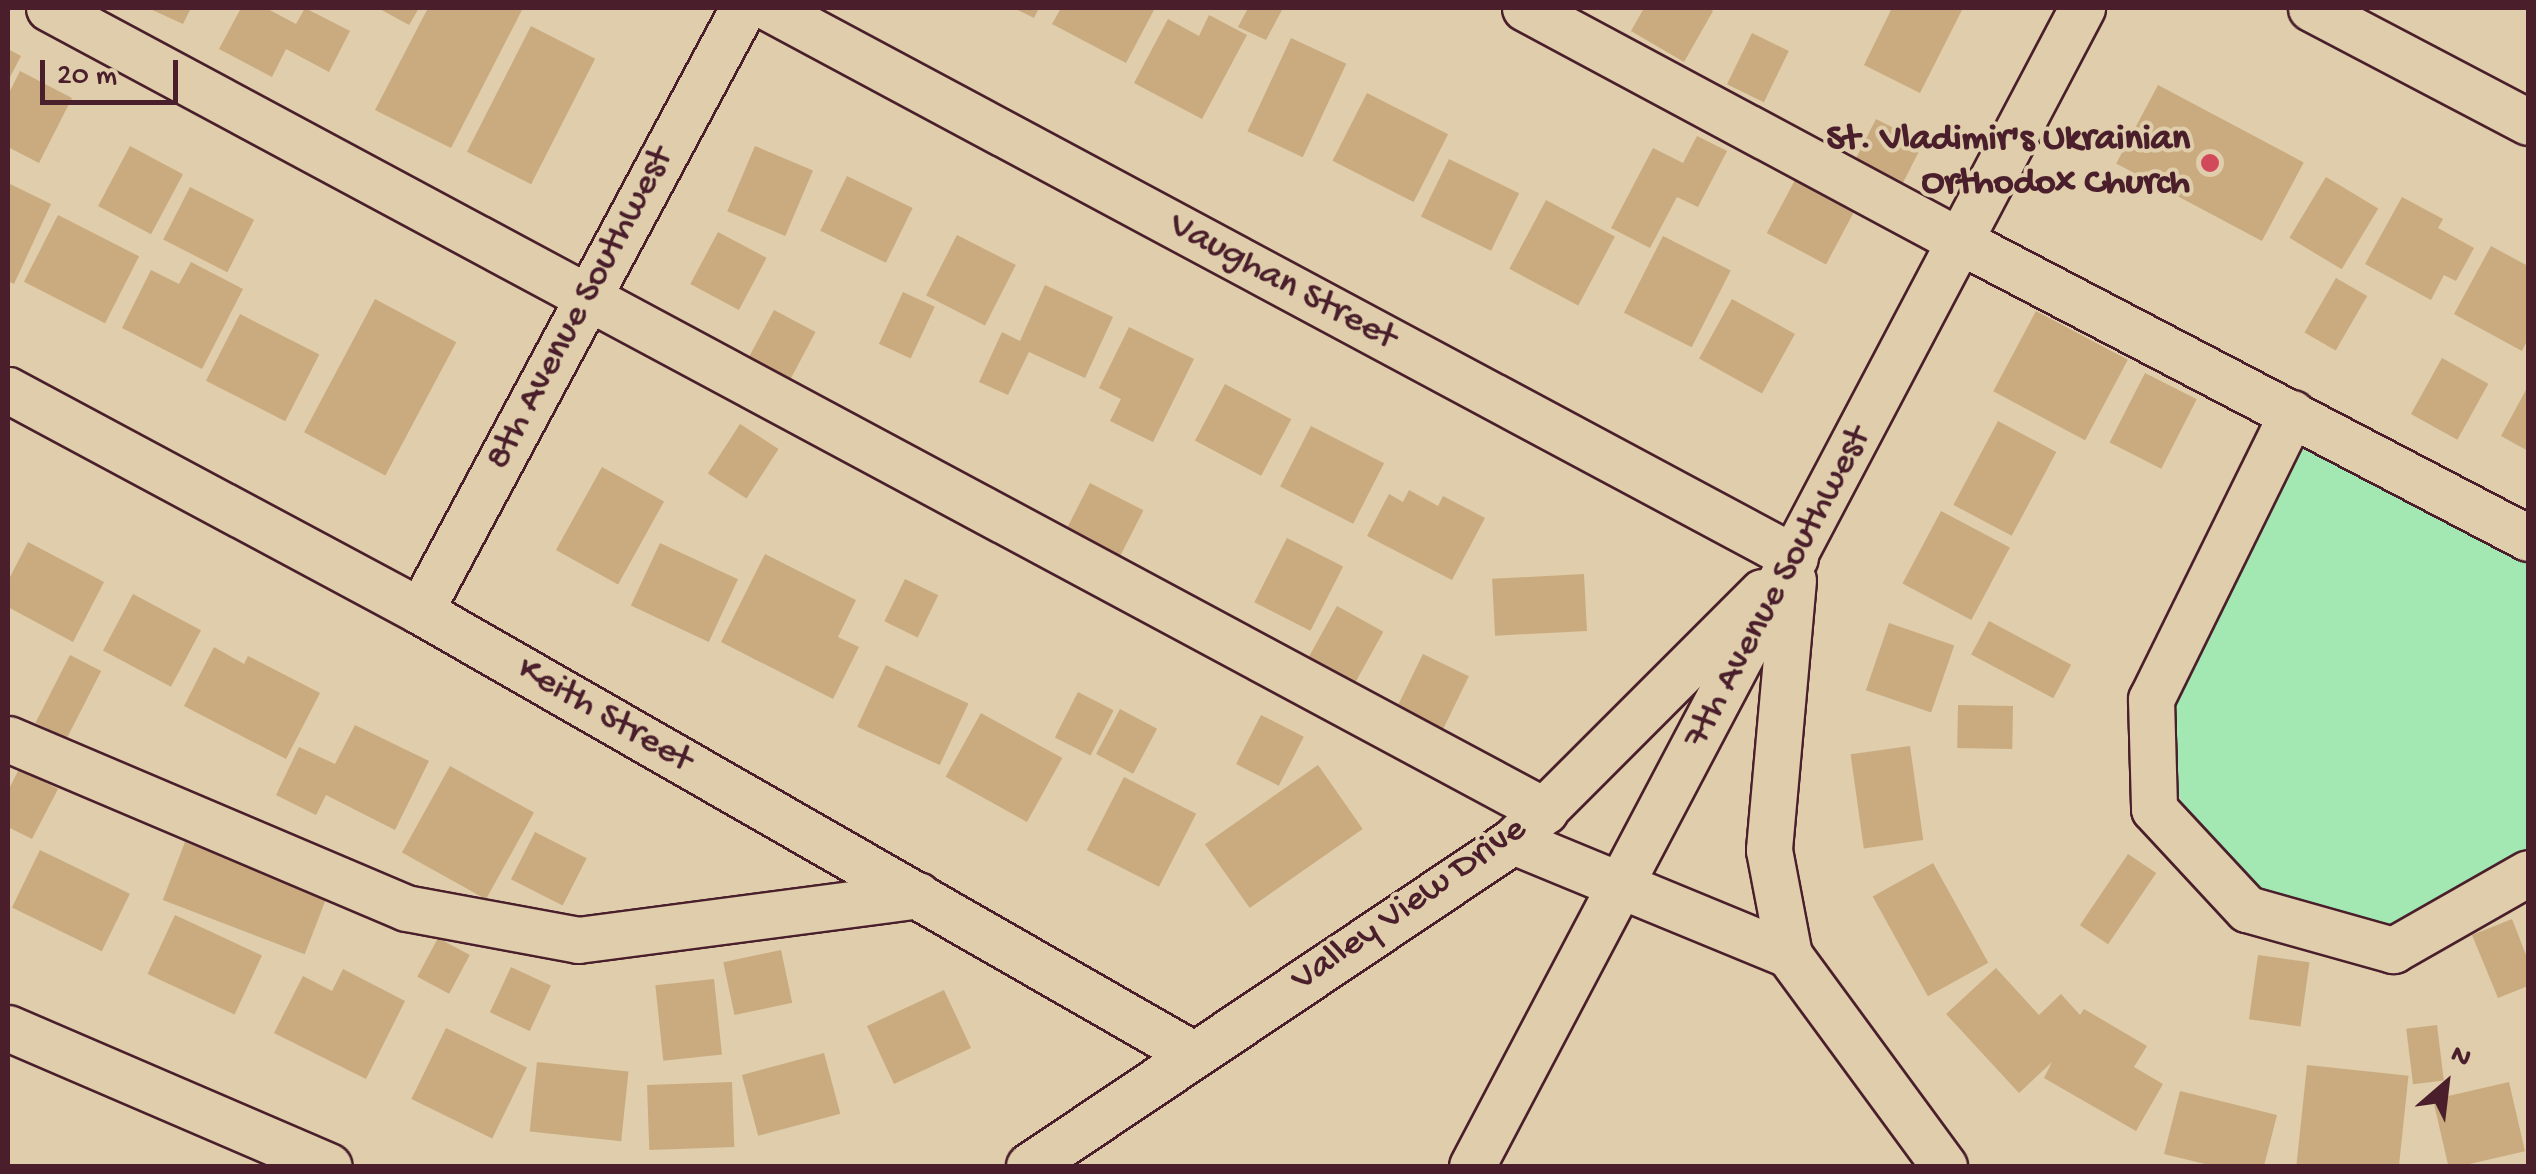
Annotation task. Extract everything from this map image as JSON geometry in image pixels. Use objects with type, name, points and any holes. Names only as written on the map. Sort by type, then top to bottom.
[{"type":"street","points":[[49,8],[587,294],[1625,884],[1789,954]]},
{"type":"street","name":"8th Avenue Southwest","points":[[420,611],[743,8]]},
{"type":"street","name":"Vaughan Street","points":[[769,8],[1795,558]]},
{"type":"street","points":[[1525,8],[1960,242],[2528,538]]},
{"type":"street","name":"7th Avenue Southwest","points":[[1472,1166],[1625,884],[2082,8]]},
{"type":"street","points":[[2311,8],[2528,122]]},
{"type":"street","name":"Keith Street","points":[[8,390],[420,611],[1193,1054]]},
{"type":"street","points":[[2292,413],[2151,700],[2154,809],[2246,909],[2393,950],[2528,873]]},
{"type":"street","points":[[1795,558],[1769,850],[1789,954],[1944,1166]]},
{"type":"street","name":"Valley View Drive","points":[[1029,1166],[1529,826],[1795,558]]},
{"type":"street","points":[[8,740],[406,908],[578,940],[918,895]]},
{"type":"street","points":[[8,1028],[329,1166]]},
{"type":"green space","points":[[2307,433],[2528,549],[2528,858],[2451,909],[2380,928],[2275,903],[2230,871],[2193,831],[2169,770],[2175,691]]},
{"type":"building","points":[[148,8],[191,8],[183,24]]},
{"type":"building","points":[[241,8],[266,8],[296,24],[305,8],[350,31],[329,72],[286,49],[272,77],[219,49]]},
{"type":"building","points":[[378,8],[419,8],[409,25]]},
{"type":"building","points":[[428,8],[523,8],[451,148],[375,110]]},
{"type":"building","points":[[1014,8],[1039,8],[1034,18]]},
{"type":"building","points":[[1061,8],[1155,8],[1126,63],[1052,24]]},
{"type":"building","points":[[1248,8],[1283,8],[1266,40],[1238,27]]},
{"type":"building","points":[[1644,8],[1713,11],[1684,62],[1631,31]]},
{"type":"building","points":[[1892,8],[1963,8],[1920,93],[1864,65]]},
{"type":"building","points":[[1209,15],[1247,35],[1202,119],[1134,83],[1168,19],[1199,36]]},
{"type":"building","points":[[531,26],[595,59],[531,184],[467,152]]},
{"type":"building","points":[[1752,33],[1789,51],[1764,102],[1727,84]]},
{"type":"building","points":[[1291,38],[1346,64],[1303,157],[1247,131]]},
{"type":"building","points":[[8,49],[21,56],[8,81]]},
{"type":"building","points":[[20,71],[72,98],[39,163],[8,147],[8,95]]},
{"type":"building","name":"St. Vladimir's Ukrainian Orthodox Church","points":[[2158,85],[2304,162],[2262,241],[2116,164]]},
{"type":"building","points":[[1367,93],[1448,134],[1414,202],[1332,161]]},
{"type":"building","points":[[1876,119],[1923,143],[1900,189],[1853,164]]},
{"type":"building","points":[[1697,136],[1727,151],[1698,207],[1677,197],[1650,248],[1611,228],[1653,148],[1683,163]]},
{"type":"building","points":[[130,146],[183,174],[151,234],[98,206]]},
{"type":"building","points":[[755,146],[813,171],[785,236],[727,211]]},
{"type":"building","points":[[1449,159],[1519,193],[1491,251],[1421,217]]},
{"type":"building","points":[[847,176],[913,208],[886,263],[820,231]]},
{"type":"building","points":[[2326,177],[2378,208],[2342,269],[2289,238]]},
{"type":"building","points":[[1795,180],[1854,211],[1826,264],[1767,233]]},
{"type":"building","points":[[8,183],[51,204],[14,284],[8,281]]},
{"type":"building","points":[[190,187],[254,220],[227,272],[163,240]]},
{"type":"building","points":[[2402,197],[2443,219],[2438,228],[2474,248],[2456,281],[2444,275],[2431,300],[2365,264]]},
{"type":"building","points":[[1546,200],[1615,237],[1578,305],[1509,269]]},
{"type":"building","points":[[58,215],[139,256],[105,323],[24,282]]},
{"type":"building","points":[[718,232],[767,258],[739,310],[690,284]]},
{"type":"building","points":[[957,235],[1016,265],[985,326],[926,296]]},
{"type":"building","points":[[1663,236],[1731,271],[1692,347],[1624,313]]},
{"type":"building","points":[[2491,246],[2528,266],[2528,339],[2522,351],[2454,314]]},
{"type":"building","points":[[191,262],[243,289],[202,369],[122,328],[151,270],[179,284]]},
{"type":"building","points":[[2336,278],[2367,296],[2336,351],[2304,333]]},
{"type":"building","points":[[1045,285],[1113,317],[1085,378],[1029,352],[1008,395],[979,382],[1002,332],[1020,341]]},
{"type":"building","points":[[903,292],[935,307],[911,358],[879,344]]},
{"type":"building","points":[[375,299],[456,342],[385,476],[304,432]]},
{"type":"building","points":[[1732,299],[1795,334],[1762,393],[1699,358]]},
{"type":"building","points":[[774,310],[815,332],[786,387],[745,365]]},
{"type":"building","points":[[2036,311],[2128,360],[2085,440],[1993,391]]},
{"type":"building","points":[[240,314],[319,354],[285,421],[206,381]]},
{"type":"building","points":[[1129,327],[1194,359],[1153,442],[1110,421],[1121,399],[1099,388]]},
{"type":"building","points":[[2442,358],[2488,384],[2457,440],[2411,414]]},
{"type":"building","points":[[2145,373],[2197,399],[2161,469],[2110,442]]},
{"type":"building","points":[[1225,384],[1291,419],[1261,476],[1195,441]]},
{"type":"building","points":[[2528,386],[2528,451],[2501,436]]},
{"type":"building","points":[[1998,421],[2056,452],[2012,536],[1953,505]]},
{"type":"building","points":[[740,424],[779,449],[746,499],[708,473]]},
{"type":"building","points":[[1311,426],[1384,463],[1353,524],[1280,487]]},
{"type":"building","points":[[602,467],[664,501],[618,585],[556,550]]},
{"type":"building","points":[[1090,483],[1143,510],[1116,564],[1063,536]]},
{"type":"building","points":[[1409,490],[1438,506],[1443,496],[1485,518],[1452,580],[1367,536],[1389,494],[1403,502]]},
{"type":"building","points":[[1941,511],[2010,548],[1971,620],[1903,583]]},
{"type":"building","points":[[1287,538],[1343,567],[1310,631],[1254,602]]},
{"type":"building","points":[[28,542],[104,582],[73,642],[8,607],[8,581]]},
{"type":"building","points":[[660,543],[738,579],[709,642],[631,606]]},
{"type":"building","points":[[765,554],[856,600],[838,637],[859,647],[833,699],[721,642]]},
{"type":"building","points":[[1584,574],[1587,631],[1495,636],[1492,579]]},
{"type":"building","points":[[905,579],[938,595],[918,637],[884,621]]},
{"type":"building","points":[[133,594],[201,630],[171,687],[103,651]]},
{"type":"building","points":[[1337,606],[1383,632],[1352,688],[1306,662]]},
{"type":"building","points":[[1989,621],[2071,665],[2053,698],[1971,655]]},
{"type":"building","points":[[1889,623],[1954,645],[1931,713],[1866,690]]},
{"type":"building","points":[[214,647],[244,664],[248,656],[320,693],[286,759],[184,706]]},
{"type":"building","points":[[1423,654],[1469,676],[1442,732],[1396,710]]},
{"type":"building","points":[[70,655],[101,671],[67,739],[35,723]]},
{"type":"building","points":[[886,665],[968,703],[940,765],[857,727]]},
{"type":"building","points":[[1078,692],[1114,710],[1090,756],[1055,737]]},
{"type":"building","points":[[1958,705],[2013,706],[2012,749],[1957,748]]},
{"type":"building","points":[[1120,709],[1157,729],[1133,774],[1096,754]]},
{"type":"building","points":[[981,713],[1062,758],[1027,822],[946,777]]},
{"type":"building","points":[[1261,715],[1304,737],[1279,786],[1236,764]]},
{"type":"building","points":[[355,725],[429,761],[395,830],[326,795],[316,815],[276,795],[299,747],[335,764]]},
{"type":"building","points":[[1910,746],[1923,840],[1864,848],[1851,754]]},
{"type":"building","points":[[1318,765],[1363,829],[1250,908],[1205,844]]},
{"type":"building","points":[[450,766],[534,813],[486,899],[402,853]]},
{"type":"building","points":[[19,769],[58,789],[32,839],[8,827],[8,791]]},
{"type":"building","points":[[1124,777],[1196,814],[1159,887],[1087,850]]},
{"type":"building","points":[[535,832],[587,858],[563,906],[511,879]]},
{"type":"building","points":[[185,842],[327,896],[305,954],[163,900]]},
{"type":"building","points":[[40,850],[130,894],[102,951],[12,908]]},
{"type":"building","points":[[2128,854],[2156,873],[2108,944],[2080,925]]},
{"type":"building","points":[[1933,863],[1988,963],[1928,996],[1873,896]]},
{"type":"building","points":[[175,915],[262,956],[235,1014],[148,974]]},
{"type":"building","points":[[2512,919],[2528,960],[2528,986],[2498,998],[2472,935]]},
{"type":"building","points":[[438,938],[470,955],[449,994],[417,977]]},
{"type":"building","points":[[781,950],[792,1003],[735,1015],[723,962]]},
{"type":"building","points":[[2258,955],[2309,962],[2300,1027],[2249,1019]]},
{"type":"building","points":[[511,967],[551,986],[530,1031],[490,1012]]},
{"type":"building","points":[[1996,968],[2039,1015],[2061,994],[2080,1015],[2084,1009],[2147,1046],[2134,1067],[2163,1084],[2136,1131],[2044,1078],[2052,1062],[2019,1093],[1946,1014]]},
{"type":"building","points":[[343,969],[405,1001],[366,1079],[274,1033],[303,976],[332,991]]},
{"type":"building","points":[[714,979],[722,1055],[663,1061],[655,985]]},
{"type":"building","points":[[944,990],[971,1048],[894,1084],[867,1026]]},
{"type":"building","points":[[2437,1025],[2444,1081],[2413,1084],[2406,1029]]},
{"type":"building","points":[[446,1028],[527,1067],[492,1138],[411,1099]]},
{"type":"building","points":[[824,1053],[840,1114],[758,1136],[742,1075]]},
{"type":"building","points":[[537,1062],[628,1072],[621,1141],[530,1132]]},
{"type":"building","points":[[2307,1065],[2408,1076],[2399,1166],[2296,1166]]},
{"type":"building","points":[[732,1082],[734,1147],[649,1150],[647,1085]]},
{"type":"building","points":[[2509,1082],[2525,1151],[2448,1166],[2433,1100]]},
{"type":"building","points":[[2180,1091],[2277,1115],[2264,1166],[2213,1166],[2164,1154]]},
{"type":"place","name":"St. Vladimir's Ukrainian Orthodox Church","points":[[2210,163]]}]
